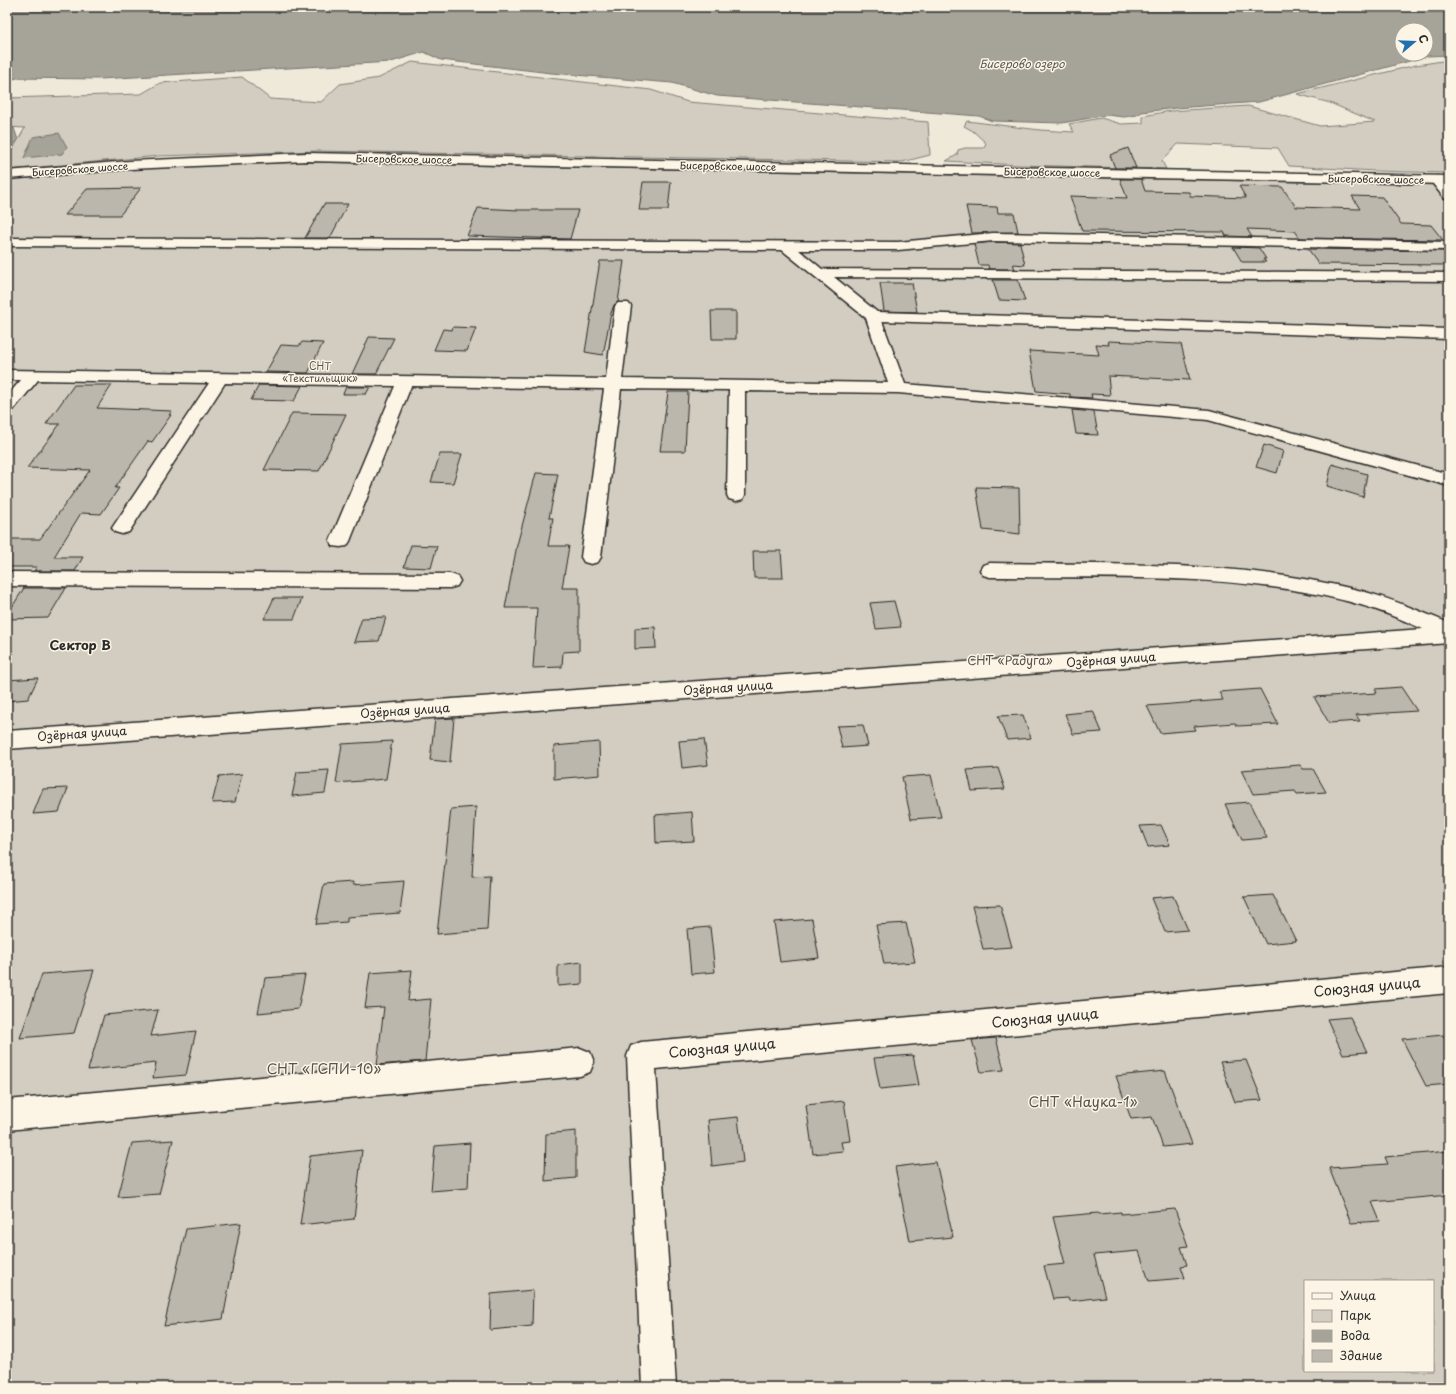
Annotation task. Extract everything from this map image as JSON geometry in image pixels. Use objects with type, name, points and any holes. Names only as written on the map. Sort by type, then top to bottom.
[{"type":"street","name":"Бисеровское шоссе","points":[[7,175],[130,165],[307,158],[1443,180]]},
{"type":"street","points":[[1443,180],[1449,195]]},
{"type":"street","points":[[7,242],[898,246],[993,237],[1449,246]]},
{"type":"street","points":[[784,246],[873,316],[898,388]]},
{"type":"street","points":[[819,273],[1449,277]]},
{"type":"street","points":[[591,557],[623,306]]},
{"type":"street","points":[[873,316],[1449,334]]},
{"type":"street","points":[[7,375],[898,388],[1209,415],[1449,480]]},
{"type":"street","points":[[7,406],[33,376]]},
{"type":"street","points":[[122,528],[220,378]]},
{"type":"street","points":[[340,541],[405,381]]},
{"type":"street","points":[[736,495],[737,386]]},
{"type":"street","points":[[990,570],[1188,573],[1278,582],[1359,598],[1407,614],[1449,632]]},
{"type":"street","points":[[7,579],[450,581]]},
{"type":"street","name":"Озёрная улица","points":[[7,740],[1449,635]]},
{"type":"street","name":"Союзная улица","points":[[659,1387],[641,1056],[1449,980]]},
{"type":"street","points":[[7,1115],[580,1062]]},
{"type":"green space","points":[[1449,60],[1449,173],[1375,171],[1289,166],[1278,148],[1178,144],[1162,161],[1166,169],[1019,165],[946,161],[957,155],[958,150],[965,148],[984,148],[986,143],[973,131],[964,126],[967,121],[1040,130],[1074,132],[1069,124],[1101,118],[1121,124],[1143,123],[1143,116],[1170,111],[1248,106],[1320,126],[1375,122],[1330,103],[1297,94],[1416,65]]},
{"type":"green space","points":[[412,62],[651,90],[688,102],[928,122],[930,155],[902,162],[318,151],[159,156],[7,170],[7,159],[25,128],[7,127],[7,98],[141,94],[160,83],[242,77],[270,99],[321,102],[340,84],[379,78]]},
{"type":"green space","points":[[305,162],[1449,185],[1449,1387],[7,1387],[7,180],[128,169]]},
{"type":"water","name":"Бисерово озеро","points":[[7,7],[1449,7],[1449,55],[1434,56],[1434,22],[1394,22],[1394,62],[1406,62],[1259,102],[1176,108],[1142,112],[1137,115],[1124,117],[1107,115],[1062,123],[992,121],[979,116],[717,96],[672,83],[551,73],[441,60],[424,52],[391,62],[100,79],[17,78],[7,81]]},
{"type":"water","points":[[7,128],[14,128],[18,140],[7,152]]},
{"type":"water","points":[[59,133],[67,147],[62,154],[24,158],[33,137]]},
{"type":"building","points":[[1128,148],[1136,168],[1115,168],[1110,155]]},
{"type":"building","points":[[1120,179],[1141,179],[1145,191],[1189,192],[1190,196],[1246,198],[1239,186],[1282,187],[1296,207],[1360,209],[1352,196],[1382,197],[1401,224],[1431,225],[1443,240],[1300,238],[1295,231],[1247,229],[1252,237],[1226,236],[1224,232],[1082,231],[1070,196],[1127,198]]},
{"type":"building","points":[[643,182],[671,182],[668,210],[639,210]]},
{"type":"building","points":[[141,188],[120,215],[65,215],[87,189]]},
{"type":"building","points":[[324,204],[348,204],[330,238],[305,238]]},
{"type":"building","points":[[966,206],[997,207],[998,213],[1014,213],[1018,232],[972,233]]},
{"type":"building","points":[[478,208],[578,210],[570,239],[467,236]]},
{"type":"building","points":[[993,242],[1020,243],[1025,265],[1013,264],[1015,269],[989,269],[988,265],[979,265],[974,244]]},
{"type":"building","points":[[1233,247],[1259,248],[1266,259],[1263,259],[1266,262],[1242,262]]},
{"type":"building","points":[[1308,249],[1449,251],[1449,265],[1319,264]]},
{"type":"building","points":[[600,261],[624,261],[618,302],[614,305],[611,313],[603,355],[585,352]]},
{"type":"building","points":[[993,280],[1018,280],[1025,301],[999,300]]},
{"type":"building","points":[[880,283],[912,283],[917,312],[884,311]]},
{"type":"building","points":[[711,311],[736,311],[736,339],[712,339]]},
{"type":"building","points":[[453,327],[476,328],[467,351],[434,350],[443,329],[452,330]]},
{"type":"building","points":[[369,337],[394,338],[376,374],[352,374]]},
{"type":"building","points":[[1108,341],[1181,344],[1190,380],[1108,376],[1110,395],[1091,394],[1092,398],[1070,397],[1070,394],[1036,391],[1029,351],[1099,355],[1096,344],[1109,345]]},
{"type":"building","points":[[302,342],[323,343],[308,373],[266,372],[281,345],[299,346]]},
{"type":"building","points":[[74,385],[112,385],[97,408],[172,411],[169,415],[171,415],[152,442],[148,441],[115,488],[119,488],[101,514],[81,513],[54,557],[83,557],[75,571],[34,571],[37,567],[7,567],[7,546],[12,539],[40,539],[90,470],[27,468],[60,424],[46,424]]},
{"type":"building","points":[[259,385],[302,386],[294,401],[251,400]]},
{"type":"building","points":[[346,387],[370,387],[366,394],[343,394]]},
{"type":"building","points":[[668,392],[688,392],[685,451],[660,451]]},
{"type":"building","points":[[1072,410],[1094,412],[1098,435],[1076,434]]},
{"type":"building","points":[[292,413],[346,414],[319,471],[264,470]]},
{"type":"building","points":[[1264,445],[1283,451],[1277,473],[1256,467]]},
{"type":"building","points":[[440,454],[462,454],[453,483],[431,482]]},
{"type":"building","points":[[1332,464],[1367,474],[1363,497],[1327,486]]},
{"type":"building","points":[[536,473],[558,474],[549,518],[553,518],[548,546],[569,546],[562,588],[579,588],[579,651],[563,652],[562,667],[533,668],[537,608],[505,608],[517,545]]},
{"type":"building","points":[[976,487],[1019,488],[1020,534],[983,530]]},
{"type":"building","points":[[411,545],[437,546],[431,568],[404,567]]},
{"type":"building","points":[[753,551],[781,551],[783,578],[754,578]]},
{"type":"building","points":[[24,588],[66,588],[48,618],[7,619],[7,615]]},
{"type":"building","points":[[274,598],[302,598],[294,619],[264,619]]},
{"type":"building","points":[[894,601],[901,627],[876,629],[870,603]]},
{"type":"building","points":[[386,617],[379,641],[354,642],[362,618]]},
{"type":"building","points":[[655,627],[656,648],[635,649],[635,628]]},
{"type":"building","points":[[38,678],[28,699],[7,701],[7,680]]},
{"type":"building","points":[[1401,687],[1417,711],[1356,715],[1360,721],[1329,723],[1314,697],[1377,693],[1375,689]]},
{"type":"building","points":[[1260,689],[1278,724],[1237,726],[1235,723],[1194,726],[1196,730],[1160,733],[1147,706],[1223,700],[1219,692]]},
{"type":"building","points":[[1093,711],[1102,732],[1073,734],[1065,714]]},
{"type":"building","points":[[1023,715],[1031,738],[1007,740],[998,716]]},
{"type":"building","points":[[454,718],[450,762],[430,760],[435,719]]},
{"type":"building","points":[[863,725],[868,746],[842,748],[837,726]]},
{"type":"building","points":[[704,739],[708,765],[682,768],[679,741]]},
{"type":"building","points":[[392,741],[386,779],[336,783],[342,744]]},
{"type":"building","points":[[599,742],[600,775],[554,779],[554,746]]},
{"type":"building","points":[[1300,765],[1303,769],[1313,769],[1326,792],[1297,794],[1295,791],[1253,794],[1241,770]]},
{"type":"building","points":[[998,768],[1005,789],[972,791],[967,770]]},
{"type":"building","points":[[329,770],[325,793],[292,796],[297,772]]},
{"type":"building","points":[[242,774],[235,802],[212,803],[219,776]]},
{"type":"building","points":[[931,775],[941,817],[911,819],[902,777]]},
{"type":"building","points":[[68,788],[59,812],[33,814],[43,789]]},
{"type":"building","points":[[1249,802],[1267,838],[1242,840],[1225,804]]},
{"type":"building","points":[[476,807],[472,877],[490,876],[487,930],[437,934],[451,809]]},
{"type":"building","points":[[692,812],[694,841],[656,843],[655,815]]},
{"type":"building","points":[[1161,825],[1170,845],[1148,847],[1140,826]]},
{"type":"building","points":[[404,881],[400,913],[347,917],[347,922],[316,924],[324,884],[353,882],[353,885]]},
{"type":"building","points":[[1273,895],[1296,941],[1266,944],[1244,897]]},
{"type":"building","points":[[1173,896],[1188,930],[1165,932],[1151,898]]},
{"type":"building","points":[[1000,905],[1012,947],[983,949],[972,906]]},
{"type":"building","points":[[812,919],[819,958],[780,962],[774,922]]},
{"type":"building","points":[[906,923],[915,962],[884,964],[876,925]]},
{"type":"building","points":[[710,927],[715,972],[691,974],[687,929]]},
{"type":"building","points":[[582,962],[582,984],[558,986],[558,965]]},
{"type":"building","points":[[94,970],[74,1033],[20,1038],[42,974]]},
{"type":"building","points":[[412,970],[408,1001],[431,999],[425,1061],[377,1065],[384,1007],[365,1008],[370,973]]},
{"type":"building","points":[[305,975],[298,1009],[258,1013],[265,978]]},
{"type":"building","points":[[158,1010],[151,1036],[196,1031],[186,1075],[153,1078],[156,1063],[88,1070],[104,1015]]},
{"type":"building","points":[[1350,1017],[1367,1052],[1343,1054],[1327,1019]]},
{"type":"building","points":[[1443,1035],[1449,1046],[1449,1084],[1426,1086],[1402,1039]]},
{"type":"building","points":[[996,1038],[1004,1070],[981,1072],[972,1040]]},
{"type":"building","points":[[913,1055],[919,1085],[880,1089],[874,1058]]},
{"type":"building","points":[[1246,1060],[1262,1100],[1235,1102],[1220,1062]]},
{"type":"building","points":[[1165,1071],[1192,1144],[1163,1147],[1152,1117],[1131,1119],[1116,1076]]},
{"type":"building","points":[[844,1101],[850,1141],[841,1142],[843,1151],[813,1154],[806,1105]]},
{"type":"building","points":[[738,1117],[743,1162],[712,1166],[708,1120]]},
{"type":"building","points":[[576,1131],[576,1178],[545,1181],[546,1134]]},
{"type":"building","points":[[173,1140],[159,1194],[118,1197],[132,1143]]},
{"type":"building","points":[[470,1143],[468,1188],[431,1191],[435,1146]]},
{"type":"building","points":[[362,1150],[354,1219],[300,1225],[310,1156]]},
{"type":"building","points":[[1449,1151],[1449,1195],[1372,1202],[1380,1221],[1351,1223],[1329,1168],[1388,1164],[1385,1157]]},
{"type":"building","points":[[936,1162],[953,1237],[910,1241],[895,1167]]},
{"type":"building","points":[[1175,1209],[1188,1246],[1181,1247],[1187,1265],[1181,1266],[1185,1278],[1149,1281],[1139,1251],[1094,1255],[1105,1297],[1069,1301],[1068,1298],[1053,1299],[1044,1266],[1065,1264],[1053,1217],[1098,1213],[1121,1212],[1121,1214]]},
{"type":"building","points":[[241,1223],[223,1319],[164,1326],[186,1229]]},
{"type":"building","points":[[533,1290],[532,1326],[490,1330],[491,1294]]},
{"type":"district","name":"Сектор В","points":[[80,645]]},
{"type":"park label","name":"СНТ «Текстильщик»","points":[[320,372]]},
{"type":"park label","name":"СНТ «Радуга»","points":[[1010,661]]},
{"type":"park label","name":"СНТ «ГСПИ-10»","points":[[324,1069]]},
{"type":"park label","name":"СНТ «Наука-1»","points":[[1083,1102]]}]
